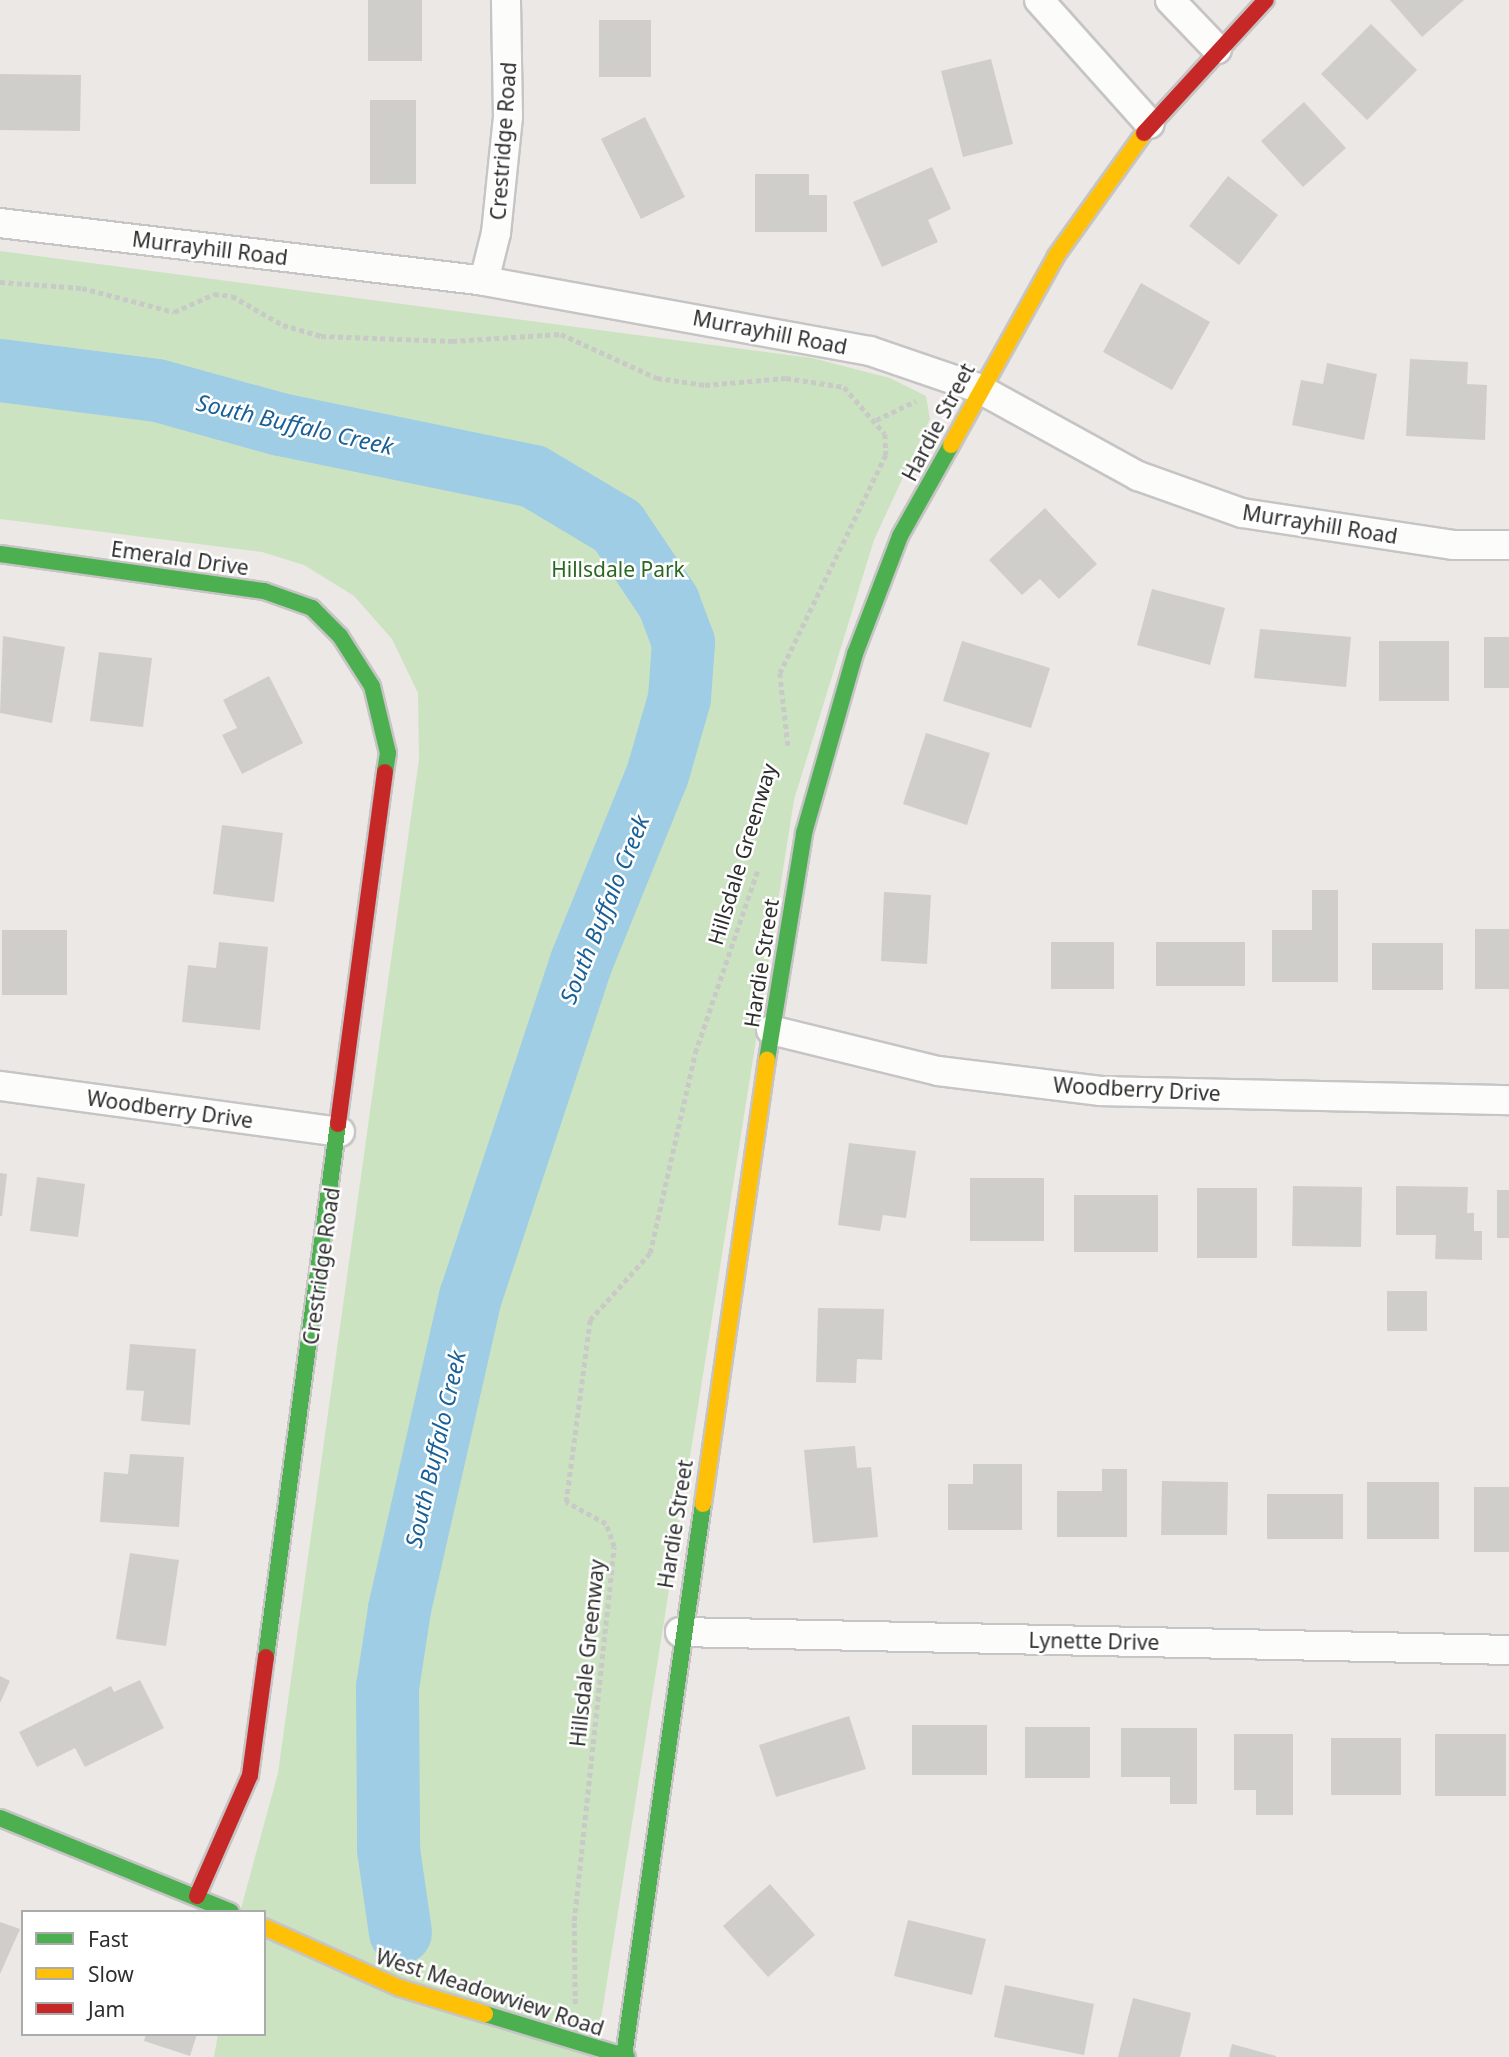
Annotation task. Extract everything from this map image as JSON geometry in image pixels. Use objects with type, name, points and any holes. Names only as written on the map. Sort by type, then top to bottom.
[{"type":"street","name":"Crestridge Road","points":[[484,281],[496,233],[508,117],[506,0]]},
{"type":"street","points":[[1039,0],[1150,124]]},
{"type":"street","points":[[1170,0],[1217,49]]},
{"type":"street","name":"Hardie Street","points":[[625,2057],[680,1632],[771,1030],[804,833],[855,654],[900,536],[978,388],[1056,256],[1150,124],[1217,49],[1266,0]]},
{"type":"street","name":"Murrayhill Road","points":[[0,223],[484,281],[870,351],[978,388],[1138,476],[1242,513],[1453,545],[1509,545]]},
{"type":"street","name":"Emerald Drive","points":[[0,554],[264,591],[312,608],[340,636]]},
{"type":"street","name":"Crestridge Road","points":[[197,1896],[250,1775],[340,1132],[388,753],[372,685],[340,636]]},
{"type":"street","name":"Woodberry Drive","points":[[771,1030],[938,1071],[1101,1091],[1509,1100]]},
{"type":"street","name":"Woodberry Drive","points":[[0,1086],[340,1132]]},
{"type":"street","name":"Lynette Drive","points":[[680,1632],[1509,1650]]},
{"type":"street","points":[[0,1818],[227,1910]]},
{"type":"street","name":"West Meadowview Road","points":[[266,1928],[400,1989],[571,2045],[625,2057]]},
{"type":"path","name":"Hillsdale Greenway","points":[[0,282],[82,288],[174,312],[214,295],[232,296],[283,325],[321,336],[452,341],[561,334],[657,378],[705,385],[786,378],[844,387],[885,434],[887,455],[780,673],[789,753]]},
{"type":"path","name":"Hillsdale Greenway","points":[[571,2045],[574,1921],[614,1547],[606,1524],[566,1502],[590,1320],[650,1253],[695,1053],[760,865]]},
{"type":"green space","name":"Hillsdale Park","points":[[0,251],[812,358],[890,378],[926,396],[930,419],[874,540],[794,800],[595,2057],[214,2057],[218,2036],[266,2036],[266,1910],[241,1910],[278,1773],[419,759],[418,693],[392,639],[354,596],[304,565],[262,552],[0,519]]},
{"type":"building","points":[[368,0],[422,0],[422,61],[368,61]]},
{"type":"building","points":[[1390,0],[1464,0],[1422,37]]},
{"type":"building","points":[[599,20],[651,20],[651,77],[599,77]]},
{"type":"building","points":[[1371,24],[1417,70],[1367,120],[1321,74]]},
{"type":"building","points":[[991,59],[1013,144],[963,157],[941,71]]},
{"type":"building","points":[[0,74],[81,75],[80,131],[0,130]]},
{"type":"building","points":[[370,100],[416,100],[416,184],[370,184]]},
{"type":"building","points":[[1304,102],[1346,148],[1303,187],[1261,141]]},
{"type":"building","points":[[645,117],[685,197],[641,219],[601,139]]},
{"type":"building","points":[[932,167],[951,209],[928,220],[938,242],[882,267],[853,202]]},
{"type":"building","points":[[755,174],[809,174],[809,195],[827,195],[827,232],[755,232]]},
{"type":"building","points":[[1228,176],[1278,215],[1239,265],[1189,226]]},
{"type":"building","points":[[1141,283],[1210,322],[1172,390],[1103,352]]},
{"type":"building","points":[[1410,359],[1468,362],[1467,384],[1487,385],[1485,440],[1406,436]]},
{"type":"building","points":[[1327,363],[1377,374],[1364,440],[1292,425],[1301,380],[1323,384]]},
{"type":"building","points":[[1045,508],[1097,564],[1059,599],[1040,579],[1022,595],[989,560]]},
{"type":"building","points":[[1152,589],[1225,608],[1210,665],[1137,645]]},
{"type":"building","points":[[1260,629],[1351,637],[1346,687],[1254,678]]},
{"type":"building","points":[[3,636],[65,647],[52,723],[0,713]]},
{"type":"building","points":[[1484,637],[1509,637],[1509,688],[1484,688]]},
{"type":"building","points":[[962,641],[1050,668],[1031,728],[943,701]]},
{"type":"building","points":[[1379,641],[1449,641],[1449,701],[1379,701]]},
{"type":"building","points":[[99,652],[152,658],[143,727],[90,721]]},
{"type":"building","points":[[269,676],[303,743],[242,774],[222,735],[237,728],[223,700]]},
{"type":"building","points":[[926,733],[990,753],[967,825],[903,804]]},
{"type":"building","points":[[222,825],[283,833],[274,902],[213,894]]},
{"type":"building","points":[[1312,890],[1338,890],[1338,982],[1272,982],[1272,930],[1312,930]]},
{"type":"building","points":[[884,892],[931,895],[927,964],[881,961]]},
{"type":"building","points":[[1475,929],[1509,929],[1509,989],[1475,989]]},
{"type":"building","points":[[2,930],[67,930],[67,995],[2,995]]},
{"type":"building","points":[[219,942],[268,947],[260,1030],[182,1022],[188,965],[216,968]]},
{"type":"building","points":[[1051,942],[1114,942],[1114,989],[1051,989]]},
{"type":"building","points":[[1156,942],[1245,942],[1245,986],[1156,986]]},
{"type":"building","points":[[1372,943],[1443,943],[1443,990],[1372,990]]},
{"type":"building","points":[[849,1143],[916,1151],[906,1218],[883,1215],[880,1231],[838,1225]]},
{"type":"building","points":[[0,1173],[7,1174],[2,1216],[0,1216]]},
{"type":"building","points":[[37,1177],[85,1184],[78,1237],[30,1231]]},
{"type":"building","points":[[970,1178],[1044,1178],[1044,1241],[970,1241]]},
{"type":"building","points":[[1293,1186],[1362,1187],[1361,1247],[1292,1246]]},
{"type":"building","points":[[1396,1186],[1468,1187],[1467,1213],[1474,1213],[1474,1231],[1482,1231],[1482,1260],[1435,1259],[1436,1235],[1396,1235]]},
{"type":"building","points":[[1197,1188],[1257,1188],[1257,1258],[1197,1258]]},
{"type":"building","points":[[1497,1190],[1509,1190],[1509,1238],[1497,1238]]},
{"type":"building","points":[[1074,1195],[1158,1195],[1158,1252],[1074,1252]]},
{"type":"building","points":[[1387,1291],[1427,1291],[1427,1331],[1387,1331]]},
{"type":"building","points":[[818,1308],[884,1309],[882,1360],[857,1359],[856,1383],[816,1382]]},
{"type":"building","points":[[130,1344],[196,1349],[190,1425],[141,1421],[144,1391],[126,1390]]},
{"type":"building","points":[[855,1446],[857,1468],[871,1467],[878,1537],[813,1543],[804,1450]]},
{"type":"building","points":[[130,1454],[184,1457],[179,1527],[100,1522],[104,1472],[128,1474]]},
{"type":"building","points":[[973,1464],[1022,1464],[1022,1530],[948,1530],[948,1484],[973,1484]]},
{"type":"building","points":[[1102,1469],[1127,1469],[1127,1537],[1057,1537],[1057,1491],[1102,1491]]},
{"type":"building","points":[[1162,1481],[1228,1482],[1227,1535],[1161,1535]]},
{"type":"building","points":[[1367,1482],[1439,1482],[1439,1539],[1367,1539]]},
{"type":"building","points":[[1474,1487],[1509,1487],[1509,1552],[1474,1552]]},
{"type":"building","points":[[1267,1494],[1343,1494],[1343,1539],[1267,1539]]},
{"type":"building","points":[[130,1553],[179,1560],[166,1646],[116,1639]]},
{"type":"building","points":[[0,1676],[10,1681],[0,1703]]},
{"type":"building","points":[[140,1680],[164,1728],[85,1767],[75,1748],[37,1767],[19,1732],[111,1686],[114,1692]]},
{"type":"building","points":[[849,1716],[866,1769],[776,1797],[759,1745]]},
{"type":"building","points":[[912,1725],[987,1725],[987,1775],[912,1775]]},
{"type":"building","points":[[1025,1727],[1090,1727],[1090,1778],[1025,1778]]},
{"type":"building","points":[[1121,1728],[1197,1728],[1197,1804],[1170,1804],[1170,1777],[1121,1777]]},
{"type":"building","points":[[1234,1734],[1293,1734],[1293,1815],[1256,1815],[1256,1790],[1234,1790]]},
{"type":"building","points":[[1435,1734],[1506,1734],[1506,1796],[1435,1796]]},
{"type":"building","points":[[1331,1738],[1401,1738],[1401,1795],[1331,1795]]},
{"type":"building","points":[[770,1884],[815,1935],[768,1977],[723,1926]]},
{"type":"building","points":[[908,1920],[986,1939],[972,1995],[894,1976]]},
{"type":"building","points":[[0,1922],[20,1929],[0,1974]]},
{"type":"building","points":[[1005,1985],[1094,2004],[1084,2055],[994,2037]]},
{"type":"building","points":[[1133,1998],[1191,2013],[1180,2057],[1118,2057]]},
{"type":"building","points":[[145,2036],[196,2036],[190,2056],[144,2041]]},
{"type":"building","points":[[1232,2044],[1276,2056],[1276,2057],[1229,2057]]},
{"type":"waterway","name":"South Buffalo Creek","points":[[0,370],[157,390],[280,424],[533,476],[617,526],[668,602],[683,642],[679,698],[657,774],[581,961],[470,1296],[399,1609],[387,1687],[388,1849],[400,1932]]},
{"type":"traffic: fast","points":[[767,1060],[804,833],[855,654],[900,536],[951,445]]},
{"type":"traffic: fast","points":[[0,554],[264,591],[312,608],[340,636],[372,686],[388,753],[385,772]]},
{"type":"traffic: fast","points":[[266,1657],[338,1124]]},
{"type":"traffic: fast","points":[[624,2056],[703,1504]]},
{"type":"traffic: fast","points":[[0,1818],[226,1910]]},
{"type":"traffic: fast","points":[[485,2014],[627,2057]]},
{"type":"traffic: slow","points":[[951,445],[1056,256],[1144,133]]},
{"type":"traffic: slow","points":[[703,1504],[767,1060]]},
{"type":"traffic: slow","points":[[266,1928],[400,1988],[485,2014]]},
{"type":"traffic: jam","points":[[1144,133],[1266,0]]},
{"type":"traffic: jam","points":[[338,1124],[385,772]]},
{"type":"traffic: jam","points":[[197,1896],[250,1775],[266,1657]]}]
